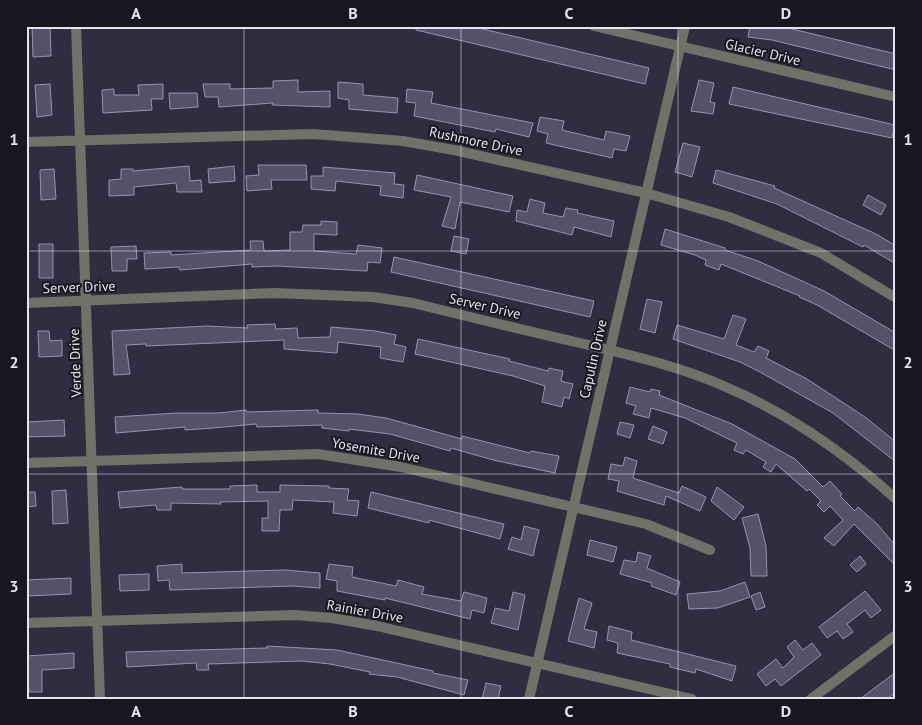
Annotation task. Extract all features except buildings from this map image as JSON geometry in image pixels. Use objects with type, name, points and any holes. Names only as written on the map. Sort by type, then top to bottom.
[{"type":"street","name":"Verde Drive","points":[[76,26],[100,699]]},
{"type":"street","name":"Glacier Drive","points":[[594,26],[896,97]]},
{"type":"street","name":"Capulin Drive","points":[[529,699],[572,506],[685,26]]},
{"type":"street","name":"Rushmore Drive","points":[[26,142],[314,134],[403,141],[454,150],[646,193],[728,217],[780,235],[821,253],[896,298]]},
{"type":"street","name":"Server Drive","points":[[26,303],[274,293],[373,297],[414,303],[609,350],[696,375],[758,402],[827,443],[896,500]]},
{"type":"street","name":"Yosemite Drive","points":[[26,463],[318,454],[401,467],[646,524],[710,550]]},
{"type":"street","name":"Rainier Drive","points":[[26,623],[294,615],[332,618],[692,699]]},
{"type":"street","points":[[811,699],[896,634]]}]
